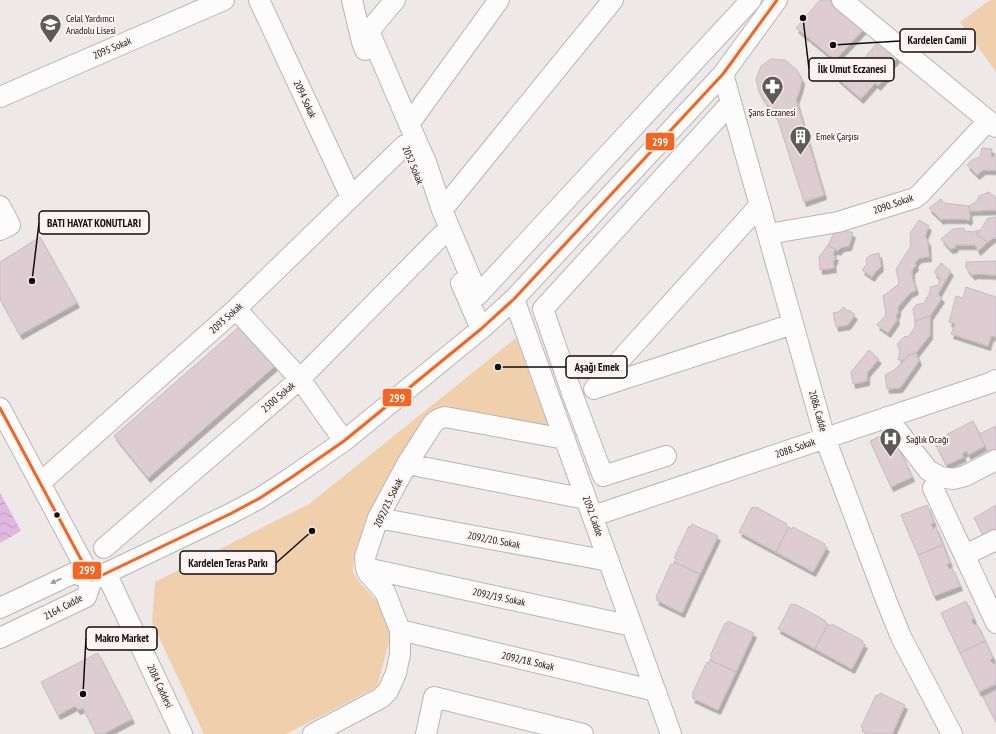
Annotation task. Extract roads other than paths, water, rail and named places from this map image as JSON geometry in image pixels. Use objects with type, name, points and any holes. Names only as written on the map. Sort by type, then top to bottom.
[{"type":"street","name":"2095 Sokak","points":[[0,97],[224,0]]},
{"type":"street","name":"2094 Sokak","points":[[259,0],[351,197]]},
{"type":"street","name":"2052 Sokak","points":[[352,0],[362,42],[480,329]]},
{"type":"street","points":[[395,0],[369,31],[426,162],[442,210],[478,295],[751,0]]},
{"type":"street","points":[[409,124],[499,0]]},
{"type":"street","points":[[442,210],[612,0]]},
{"type":"street","points":[[0,608],[74,573],[99,576],[230,514],[260,498],[344,441],[480,329],[514,299],[723,74],[775,0]]},
{"type":"street","points":[[842,0],[992,124]]},
{"type":"street","name":"2086. Cadde","points":[[723,74],[825,438],[901,637],[952,734]]},
{"type":"street","points":[[666,456],[604,476],[573,396],[543,309],[731,103]]},
{"type":"street","name":"2090. Sokak","points":[[768,234],[838,222],[915,198],[992,124]]},
{"type":"street","name":"2093 Sokak","points":[[40,483],[236,309],[405,145]]},
{"type":"street","points":[[594,389],[760,205]]},
{"type":"street","points":[[0,206],[10,225],[0,230]]},
{"type":"street","name":"2500 Sokak","points":[[104,548],[300,379],[442,235]]},
{"type":"street","name":"2092. Cadde","points":[[514,299],[672,734]]},
{"type":"street","points":[[236,309],[300,379],[344,441]]},
{"type":"street","points":[[573,396],[793,324]]},
{"type":"street","name":"2088. Sokak","points":[[589,507],[825,438],[996,380]]},
{"type":"street","name":"2084 Caddesi","points":[[0,408],[40,483],[99,576],[182,734]]},
{"type":"street","name":"2092/23. Sokak","points":[[366,568],[366,557],[378,518],[407,464],[434,422],[446,417],[565,439]]},
{"type":"street","points":[[887,417],[928,470],[940,477],[953,479],[965,476],[996,460]]},
{"type":"street","points":[[407,464],[589,507]]},
{"type":"street","points":[[933,488],[994,615]]},
{"type":"street","name":"2092/20. Sokak","points":[[378,518],[609,561]]},
{"type":"street","points":[[965,555],[996,540]]},
{"type":"street","points":[[313,734],[381,698],[388,691],[396,673],[400,654],[400,630],[384,592],[368,573],[366,568]]},
{"type":"street","name":"2092/19. Sokak","points":[[366,568],[632,626]]},
{"type":"street","name":"2164. Cadde","points":[[0,638],[86,597],[99,576]]},
{"type":"street","name":"2092/18. Sokak","points":[[400,630],[656,691]]},
{"type":"street","points":[[426,734],[434,697],[583,734]]},
{"type":"water","points":[[0,493],[21,531],[0,543]]},
{"type":"place","name":"İlk Umut Eczanesi","points":[[803,18]]},
{"type":"place","name":"Celal Yardımcı Anadolu Lisesi","points":[[51,44]]},
{"type":"place","name":"Kardelen Camii","points":[[833,45]]},
{"type":"place","name":"Şans Eczanesi","points":[[772,106]]},
{"type":"place","name":"Emek Çarşısı","points":[[801,156]]},
{"type":"place","name":"BATI HAYAT KONUTLARI","points":[[32,281]]},
{"type":"place","name":"Aşağı Emek","points":[[498,367]]},
{"type":"place","name":"Sağlık Ocağı","points":[[891,458]]},
{"type":"place","name":"Kardelen Teras Parkı","points":[[312,531]]},
{"type":"place","name":"Makro Market","points":[[83,694]]}]
